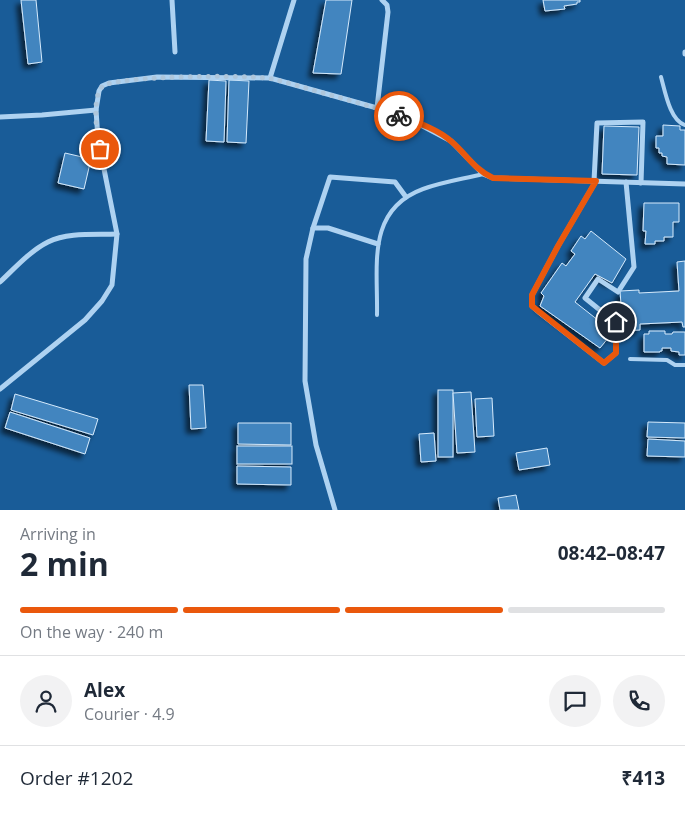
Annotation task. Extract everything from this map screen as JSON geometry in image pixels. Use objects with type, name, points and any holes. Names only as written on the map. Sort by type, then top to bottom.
[{"type":"street","points":[[172,0],[175,52]]},
{"type":"street","points":[[270,78],[294,0]]},
{"type":"street","points":[[378,108],[388,12],[388,2],[382,0]]},
{"type":"street","points":[[0,389],[85,320],[102,301],[112,285],[117,234],[98,139],[96,110],[99,91],[102,86],[109,83],[157,77],[270,78],[378,108],[415,122],[451,141],[483,174],[493,178],[685,184]]},
{"type":"street","points":[[0,117],[96,110]]},
{"type":"street","points":[[626,182],[634,267],[618,292],[598,279],[585,298],[616,322],[616,353],[604,363],[532,306],[532,295],[595,181],[597,123],[643,122],[641,183]]},
{"type":"street","points":[[335,510],[316,445],[305,381],[306,259],[313,228],[330,177],[395,182],[406,197]]},
{"type":"street","points":[[313,228],[328,228],[378,244]]},
{"type":"street","points":[[0,282],[34,250],[49,241],[68,236],[117,234]]},
{"type":"lane","points":[[661,77],[673,115],[678,122],[685,126]]},
{"type":"lane","points":[[378,315],[378,244],[382,228],[394,207],[406,197],[424,189],[483,174]]},
{"type":"lane","points":[[630,359],[667,360],[675,365],[685,365]]},
{"type":"building","points":[[21,0],[36,0],[42,62],[28,64]]},
{"type":"building","points":[[326,0],[352,0],[341,74],[313,73]]},
{"type":"building","points":[[543,0],[580,0],[580,2],[564,6],[565,9],[545,11]]},
{"type":"building","points":[[209,80],[226,81],[224,142],[206,141]]},
{"type":"building","points":[[229,80],[249,81],[246,143],[227,142]]},
{"type":"building","points":[[663,125],[680,126],[680,130],[685,130],[685,165],[667,164],[667,157],[662,156],[662,153],[659,153],[659,148],[656,148],[656,136],[663,136]]},
{"type":"building","points":[[604,126],[639,127],[637,175],[602,174]]},
{"type":"building","points":[[65,153],[91,159],[84,189],[58,183]]},
{"type":"building","points":[[644,203],[679,203],[679,222],[673,222],[673,237],[664,237],[664,241],[655,241],[655,244],[645,244],[646,231],[643,231]]},
{"type":"building","points":[[591,231],[626,259],[612,283],[595,274],[575,302],[613,332],[600,348],[540,306],[544,296],[541,293],[562,263],[566,266],[575,254],[571,251],[581,236],[585,239]]},
{"type":"building","points":[[685,261],[685,327],[683,327],[682,322],[640,324],[640,330],[623,331],[620,291],[639,290],[639,293],[679,291],[677,262]]},
{"type":"building","points":[[649,331],[665,331],[665,334],[685,332],[685,355],[679,355],[679,352],[671,351],[671,348],[662,348],[660,352],[644,352],[644,334],[649,334]]},
{"type":"building","points":[[189,385],[203,385],[206,428],[191,429]]},
{"type":"building","points":[[438,390],[453,390],[453,457],[438,457]]},
{"type":"building","points":[[471,392],[475,452],[457,453],[453,393]]},
{"type":"building","points":[[15,394],[98,419],[93,435],[11,410]]},
{"type":"building","points":[[492,398],[494,436],[477,437],[475,399]]},
{"type":"building","points":[[10,412],[90,438],[85,454],[5,428]]},
{"type":"building","points":[[648,422],[685,423],[685,438],[647,437]]},
{"type":"building","points":[[238,423],[291,423],[291,445],[238,444]]},
{"type":"building","points":[[434,433],[436,461],[421,462],[419,434]]},
{"type":"building","points":[[648,439],[685,441],[685,457],[647,456]]},
{"type":"building","points":[[237,446],[292,446],[292,464],[237,464]]},
{"type":"building","points":[[547,448],[550,465],[519,470],[516,453]]},
{"type":"building","points":[[237,466],[291,467],[291,485],[237,484]]},
{"type":"building","points":[[516,495],[519,510],[500,510],[498,498]]},
{"type":"way so far","points":[[100,149],[96,110],[99,91],[102,86],[122,80],[157,77],[270,78],[378,108],[399,116]]},
{"type":"route","points":[[399,116],[431,129],[451,141],[483,174],[493,178],[596,181],[532,295],[532,306],[604,363],[616,353],[616,322]]}]
